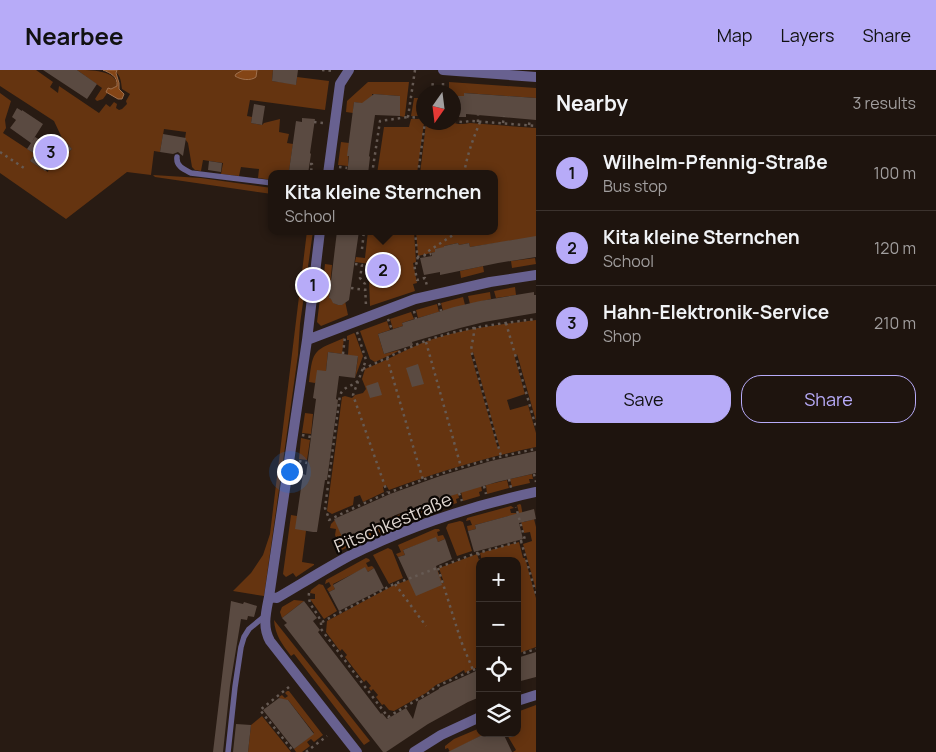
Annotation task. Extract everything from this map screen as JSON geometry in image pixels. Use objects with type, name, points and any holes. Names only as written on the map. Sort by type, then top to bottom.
[{"type":"street","points":[[324,170],[340,84],[344,75],[349,70]]},
{"type":"street","points":[[443,75],[536,77]]},
{"type":"street","points":[[320,235],[307,340],[266,615],[266,630],[270,641],[357,752]]},
{"type":"street","points":[[307,340],[415,299],[490,282],[536,275]]},
{"type":"street","name":"Pitschkestraße","points":[[269,597],[277,598],[348,557],[418,526],[485,504],[536,492]]},
{"type":"street","points":[[521,700],[536,695]]},
{"type":"street","points":[[414,752],[441,735],[476,719]]},
{"type":"lane","points":[[177,157],[177,164],[182,169],[191,173],[268,183]]},
{"type":"lane","points":[[228,752],[235,688],[244,636],[249,629],[266,615]]},
{"type":"path","points":[[322,70],[333,71]]},
{"type":"path","points":[[408,117],[415,70]]},
{"type":"path","points":[[433,80],[433,85]]},
{"type":"path","points":[[465,170],[479,122],[478,114]]},
{"type":"path","points":[[503,123],[504,116]]},
{"type":"path","points":[[373,170],[380,121],[416,118]]},
{"type":"path","points":[[529,125],[530,119]]},
{"type":"path","points":[[314,122],[325,124]]},
{"type":"path","points":[[461,122],[536,126]]},
{"type":"path","points":[[419,170],[424,130]]},
{"type":"path","points":[[0,152],[27,170]]},
{"type":"path","points":[[310,164],[312,164],[311,170]]},
{"type":"path","points":[[337,166],[347,168]]},
{"type":"path","points":[[362,249],[364,235]]},
{"type":"path","points":[[415,235],[418,262],[414,264],[417,280],[425,278],[428,289]]},
{"type":"path","points":[[424,256],[453,235]]},
{"type":"path","points":[[418,257],[431,254]]},
{"type":"path","points":[[355,264],[362,265],[360,278],[365,284],[366,307],[368,309]]},
{"type":"path","points":[[351,288],[365,290]]},
{"type":"path","points":[[439,302],[442,311]]},
{"type":"path","points":[[413,309],[416,319]]},
{"type":"path","points":[[388,318],[392,330]]},
{"type":"path","points":[[363,369],[423,342],[475,327],[536,319]]},
{"type":"path","points":[[506,322],[536,427]]},
{"type":"path","points":[[475,327],[471,350],[501,456]]},
{"type":"path","points":[[357,330],[366,360],[353,395],[387,492]]},
{"type":"path","points":[[343,354],[346,335]]},
{"type":"path","points":[[426,342],[461,467]]},
{"type":"path","points":[[387,358],[423,480]]},
{"type":"path","points":[[358,381],[345,388],[340,395],[325,508],[328,520],[387,492],[461,467],[536,449]]},
{"type":"path","points":[[297,461],[307,463]]},
{"type":"path","points":[[534,474],[536,483]]},
{"type":"path","points":[[509,480],[511,489]]},
{"type":"path","points":[[484,486],[486,496]]},
{"type":"path","points":[[459,493],[462,503]]},
{"type":"path","points":[[435,501],[437,510]]},
{"type":"path","points":[[322,622],[395,584],[478,552],[525,540],[515,503]]},
{"type":"path","points":[[410,510],[414,519]]},
{"type":"path","points":[[521,541],[536,594]]},
{"type":"path","points":[[478,552],[480,557]]},
{"type":"path","points":[[438,567],[461,640],[473,670]]},
{"type":"path","points":[[395,584],[426,626]]},
{"type":"path","points":[[309,589],[308,600],[322,622],[321,629],[388,717],[430,692],[435,687],[476,669]]},
{"type":"path","points":[[521,654],[536,649]]},
{"type":"path","points":[[289,688],[260,710],[294,752]]},
{"type":"path","points":[[306,752],[327,736]]},
{"type":"shaded area","points":[[0,70],[36,70],[53,82],[50,87],[58,93],[59,86],[99,113],[106,104],[110,107],[114,102],[119,110],[127,104],[126,101],[130,94],[122,89],[117,70],[273,70],[272,81],[296,84],[297,77],[329,81],[325,110],[250,100],[247,116],[252,117],[251,123],[262,125],[280,119],[279,132],[289,134],[287,143],[293,144],[289,170],[268,170],[268,179],[258,178],[259,169],[241,167],[239,176],[221,174],[223,163],[203,160],[201,171],[195,170],[192,167],[188,143],[185,139],[186,132],[164,129],[160,152],[154,151],[151,175],[127,172],[66,219],[0,173],[0,93],[11,101],[5,120],[6,128],[3,133],[35,154],[30,161],[48,172],[50,163],[53,165],[72,149],[62,138],[54,121],[0,86]]},
{"type":"shaded area","points":[[77,70],[108,74],[116,81],[117,86],[110,90],[103,99],[97,101],[95,99],[102,88]]},
{"type":"shaded area","points":[[103,70],[117,70],[119,89],[124,94],[122,99],[118,99],[106,92],[108,88],[111,89],[117,86],[117,83],[113,75]]},
{"type":"shaded area","points":[[243,70],[257,70],[256,77],[246,80],[235,76]]},
{"type":"shaded area","points":[[368,82],[409,82],[404,117],[400,116],[400,96],[372,94],[372,100],[365,104],[354,102],[353,113],[346,112],[347,101]]},
{"type":"shaded area","points":[[449,82],[536,88],[536,98],[465,93],[464,96],[461,96],[461,85],[449,85]]},
{"type":"shaded area","points":[[414,98],[416,98],[416,116],[411,116]]},
{"type":"shaded area","points":[[411,119],[416,119],[416,130],[423,130],[418,170],[378,170],[384,127],[409,127]]},
{"type":"shaded area","points":[[470,123],[536,128],[536,237],[470,247],[469,243],[459,245],[458,243],[418,256],[416,235],[498,235],[498,170],[420,170],[425,130],[461,130],[461,124]]},
{"type":"shaded area","points":[[341,142],[349,143],[348,166],[338,165]]},
{"type":"shaded area","points":[[153,175],[201,178],[268,187],[268,193],[155,177]]},
{"type":"shaded area","points":[[307,235],[312,235],[300,324],[298,355],[264,596],[233,591],[251,573],[263,555],[270,534]]},
{"type":"shaded area","points":[[368,235],[414,235],[416,262],[413,263],[417,283],[413,284],[415,291],[370,306],[370,264],[355,262],[356,257],[365,258]]},
{"type":"shaded area","points":[[535,258],[536,264],[512,268],[511,261]]},
{"type":"shaded area","points":[[325,264],[332,265],[329,298],[338,305],[342,305],[345,301],[348,315],[321,326],[317,322],[322,283],[325,283]]},
{"type":"shaded area","points":[[483,266],[484,272],[461,278],[460,271]]},
{"type":"shaded area","points":[[515,287],[516,295],[496,298],[494,291]]},
{"type":"shaded area","points":[[490,292],[491,299],[470,304],[468,296]]},
{"type":"shaded area","points":[[463,297],[465,305],[443,311],[441,303]]},
{"type":"shaded area","points":[[437,304],[439,312],[418,318],[416,310]]},
{"type":"shaded area","points":[[411,312],[414,319],[402,323],[403,326],[393,329],[390,319]]},
{"type":"shaded area","points":[[536,320],[536,421],[517,354],[515,358],[525,394],[507,400],[510,410],[528,405],[536,433],[536,447],[461,466],[389,490],[386,485],[383,487],[384,492],[363,502],[360,495],[354,497],[353,505],[332,514],[327,511],[342,397],[352,398],[363,393],[366,389],[362,379],[365,369],[436,338],[478,328]],"holes":[[[473,352],[500,449],[498,449],[471,355]]]},
{"type":"shaded area","points":[[387,321],[390,330],[378,334],[384,354],[399,351],[375,362],[370,359],[360,331]]},
{"type":"shaded area","points":[[354,333],[363,356],[355,378],[358,357],[348,355],[349,340],[347,340],[347,336]]},
{"type":"shaded area","points":[[344,338],[342,354],[328,352],[326,371],[315,383],[309,382],[312,363],[317,352]]},
{"type":"shaded area","points":[[305,413],[313,414],[311,434],[302,433]]},
{"type":"shaded area","points":[[301,438],[310,440],[307,460],[299,459]]},
{"type":"shaded area","points":[[532,474],[533,479],[529,479],[530,483],[512,487],[510,479]]},
{"type":"shaded area","points":[[507,480],[509,488],[487,494],[486,485]]},
{"type":"shaded area","points":[[481,486],[480,496],[463,501],[461,492]]},
{"type":"shaded area","points":[[458,493],[457,503],[438,509],[436,501]]},
{"type":"shaded area","points":[[432,502],[434,506],[431,507],[432,511],[414,518],[412,510]]},
{"type":"shaded area","points":[[520,504],[524,522],[534,519],[536,527],[536,590],[523,544],[532,541],[530,532],[524,533],[517,505]]},
{"type":"shaded area","points":[[511,506],[514,508],[510,509],[511,513],[516,513],[518,518],[509,516],[475,525],[476,529],[468,531],[467,526],[472,525],[470,520],[466,521],[467,518]]},
{"type":"shaded area","points":[[409,511],[410,514],[407,516],[409,520],[391,527],[387,519]]},
{"type":"shaded area","points":[[291,515],[297,516],[306,531],[302,562],[314,565],[296,577],[293,573],[286,577],[283,574]]},
{"type":"shaded area","points":[[335,520],[347,546],[342,550],[335,535],[336,529],[330,528]]},
{"type":"shaded area","points":[[384,521],[386,525],[383,526],[385,530],[367,538],[364,530]]},
{"type":"shaded area","points":[[463,522],[472,551],[457,556],[446,528],[448,524]]},
{"type":"shaded area","points":[[435,529],[440,531],[437,532],[438,536],[443,535],[445,539],[438,542],[436,538],[403,550],[405,555],[398,557],[396,554],[401,552],[398,545]]},
{"type":"shaded area","points":[[519,542],[536,598],[536,647],[521,653],[521,557],[481,557],[480,553]]},
{"type":"shaded area","points":[[388,548],[392,550],[403,578],[389,584],[373,555]]},
{"type":"shaded area","points":[[477,554],[476,668],[465,673],[464,670],[394,711],[389,710],[384,704],[382,705],[376,697],[378,695],[373,689],[371,691],[369,688],[371,686],[366,680],[364,682],[345,657],[347,655],[342,649],[340,651],[326,632],[327,621],[392,586],[437,569],[444,583],[439,568]]},
{"type":"shaded area","points":[[366,558],[370,561],[366,563],[368,567],[372,566],[374,568],[368,572],[365,568],[333,584],[335,589],[329,592],[327,589],[331,586],[329,582],[325,584],[326,580]]},
{"type":"shaded area","points":[[319,584],[323,585],[337,611],[324,619],[310,599],[315,599],[315,594],[310,593]]},
{"type":"shaded area","points":[[294,600],[304,601],[282,618],[280,612],[282,607]]},
{"type":"shaded area","points":[[274,620],[370,741],[364,745],[294,654],[291,656],[277,635]]},
{"type":"shaded area","points":[[289,691],[323,735],[314,742],[311,739],[307,742],[310,746],[302,752],[296,752],[294,749],[314,733],[288,700],[284,703],[279,697],[282,695],[285,698],[288,696],[285,693]]},
{"type":"shaded area","points":[[536,705],[536,752],[513,752],[516,750],[508,737],[521,737],[521,711]]},
{"type":"shaded area","points":[[262,716],[291,752],[248,752],[251,725]]},
{"type":"shaded area","points":[[476,730],[476,737],[478,737],[450,752],[448,748],[445,749],[445,746],[454,739]]},
{"type":"building","points":[[43,70],[77,70],[97,84],[87,99]]},
{"type":"building","points":[[273,70],[298,70],[296,85],[272,81]]},
{"type":"building","points":[[464,93],[536,98],[536,120],[466,114],[466,117],[461,117],[461,96],[464,96]]},
{"type":"building","points":[[374,94],[400,96],[400,116],[375,115],[368,170],[347,170],[349,156],[347,156],[354,102],[362,103]]},
{"type":"building","points":[[254,104],[265,106],[262,125],[251,123]]},
{"type":"building","points":[[17,108],[43,124],[31,143],[10,128],[16,120],[12,117]]},
{"type":"building","points":[[302,118],[315,119],[309,170],[289,170],[296,121],[302,122]]},
{"type":"building","points":[[163,134],[186,138],[183,156],[178,152],[173,154],[160,152]]},
{"type":"building","points":[[35,137],[52,147],[62,138],[72,149],[45,171],[30,161],[35,154],[27,149]]},
{"type":"building","points":[[209,161],[222,163],[221,172],[208,170]]},
{"type":"building","points":[[337,235],[358,235],[349,300],[342,305],[338,305],[329,298]]},
{"type":"building","points":[[536,236],[536,257],[440,275],[440,272],[424,275],[420,258],[432,256],[431,253],[435,252],[435,249],[458,243],[459,245],[469,243],[470,247]]},
{"type":"building","points":[[534,292],[534,295],[536,295],[536,313],[460,328],[412,342],[413,345],[384,354],[378,334],[403,326],[402,323],[454,307]]},
{"type":"building","points":[[328,352],[358,356],[355,378],[339,376],[336,399],[338,400],[327,480],[325,480],[317,532],[313,532],[295,529],[303,474],[306,475],[316,399],[313,398],[317,370],[326,371]]},
{"type":"building","points":[[418,364],[424,384],[412,387],[406,368]]},
{"type":"building","points":[[378,382],[382,395],[370,398],[366,386]]},
{"type":"building","points":[[536,451],[536,473],[447,497],[398,514],[343,539],[334,519],[390,494],[440,476],[491,461]]},
{"type":"building","points":[[534,509],[536,519],[519,523],[523,539],[474,552],[468,531],[476,529],[475,525]]},
{"type":"building","points":[[436,537],[438,542],[445,539],[452,559],[436,566],[442,585],[416,596],[398,557],[405,555],[403,550]]},
{"type":"building","points":[[365,567],[368,572],[374,568],[384,588],[339,611],[329,592],[335,589],[333,585]]},
{"type":"building","points":[[231,601],[257,606],[254,617],[248,616],[247,620],[241,619],[230,686],[223,752],[213,752]]},
{"type":"building","points":[[304,601],[317,618],[313,621],[320,630],[318,632],[381,714],[387,719],[406,708],[413,719],[418,701],[439,688],[476,671],[476,699],[428,724],[386,752],[383,752],[284,625],[287,623],[282,618]]},
{"type":"building","points":[[536,652],[536,677],[521,681],[521,657]]},
{"type":"building","points":[[279,698],[288,700],[314,734],[294,749],[263,710]]},
{"type":"building","points":[[236,724],[251,725],[248,752],[233,752]]},
{"type":"building","points":[[478,737],[505,737],[512,752],[448,752]]},
{"type":"place","name":"Hahn-Elektronik-Service","points":[[51,152]]},
{"type":"place","name":"Kita kleine Sternchen","points":[[383,270]]},
{"type":"place","name":"Wilhelm-Pfennig-Straße","points":[[313,285]]}]
